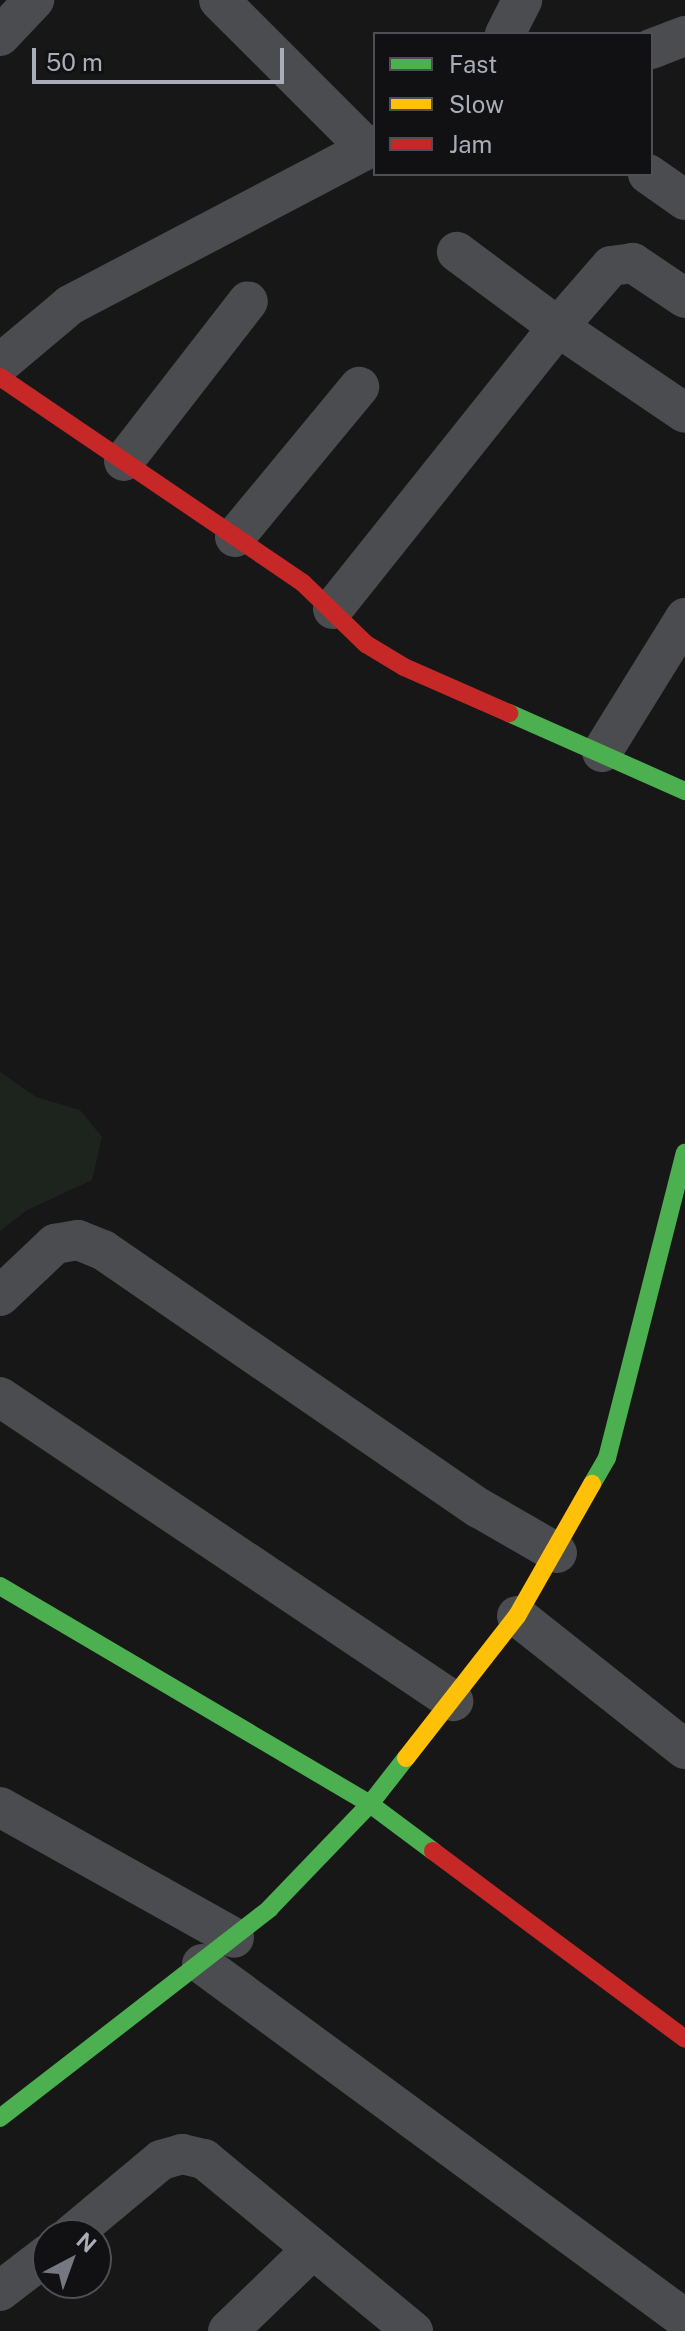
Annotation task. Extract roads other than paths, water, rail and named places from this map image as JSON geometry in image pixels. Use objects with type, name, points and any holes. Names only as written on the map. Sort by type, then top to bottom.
[{"type":"street","points":[[0,36],[34,0]]},
{"type":"street","points":[[0,364],[70,305],[371,147],[219,0]]},
{"type":"street","points":[[506,32],[522,0]]},
{"type":"street","points":[[653,48],[685,36]]},
{"type":"street","points":[[651,176],[685,200]]},
{"type":"street","points":[[457,252],[558,327],[685,413]]},
{"type":"street","points":[[333,609],[558,327],[611,266],[633,263],[685,298]]},
{"type":"street","points":[[124,461],[248,301]]},
{"type":"street","points":[[0,377],[235,537],[333,609],[366,644],[404,667],[685,791]]},
{"type":"street","points":[[235,537],[359,387]]},
{"type":"street","points":[[602,752],[685,618]]},
{"type":"street","points":[[0,2118],[234,1938],[370,1804],[517,1616],[557,1553],[607,1458],[685,1153]]},
{"type":"street","points":[[0,1296],[55,1244],[78,1240],[103,1250],[479,1508],[557,1553]]},
{"type":"street","points":[[0,1397],[453,1701]]},
{"type":"street","points":[[0,1586],[370,1804],[685,2039]]},
{"type":"street","points":[[517,1616],[685,1749]]},
{"type":"street","points":[[0,1807],[234,1938]]},
{"type":"street","points":[[202,1964],[685,2319]]},
{"type":"street","points":[[90,2219],[161,2160],[182,2154],[204,2159],[413,2331]]},
{"type":"street","points":[[228,2331],[312,2250]]},
{"type":"street","points":[[0,2291],[32,2266]]}]
